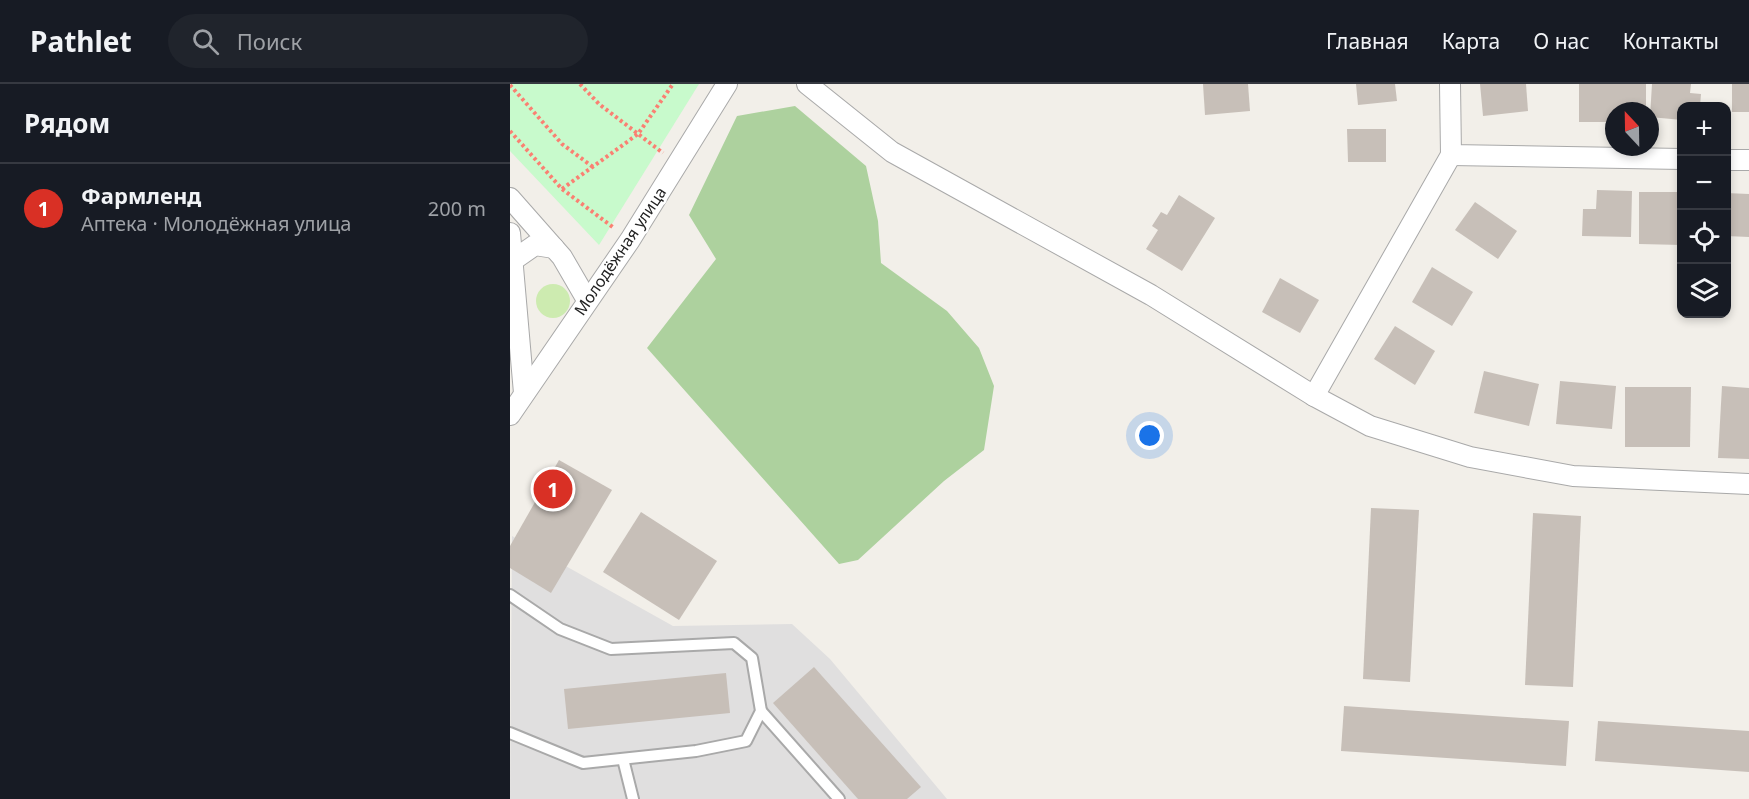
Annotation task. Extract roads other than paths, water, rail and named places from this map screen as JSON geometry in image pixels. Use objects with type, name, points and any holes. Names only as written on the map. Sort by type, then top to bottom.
[{"type":"street","name":"Молодёжная улица","points":[[510,415],[630,240],[727,84]]},
{"type":"street","points":[[807,84],[892,152],[1151,295],[1314,396],[1370,426],[1470,457],[1573,476],[1749,484]]},
{"type":"street","points":[[1314,396],[1451,154],[1450,84]]},
{"type":"street","points":[[1451,154],[1677,159]]},
{"type":"street","points":[[1731,160],[1749,160]]},
{"type":"street","points":[[510,198],[554,248],[587,300]]},
{"type":"street","points":[[510,233],[524,393]]},
{"type":"street","points":[[512,261],[535,246],[554,248]]},
{"type":"street","points":[[518,330],[531,348],[555,347]]},
{"type":"lane","points":[[510,595],[560,629],[611,649],[734,643],[752,658],[761,711],[839,799]]},
{"type":"lane","points":[[510,733],[582,763],[696,751],[746,741],[761,711]]},
{"type":"lane","points":[[623,759],[633,799]]},
{"type":"place","name":"Фармленд","points":[[553,489]]}]
